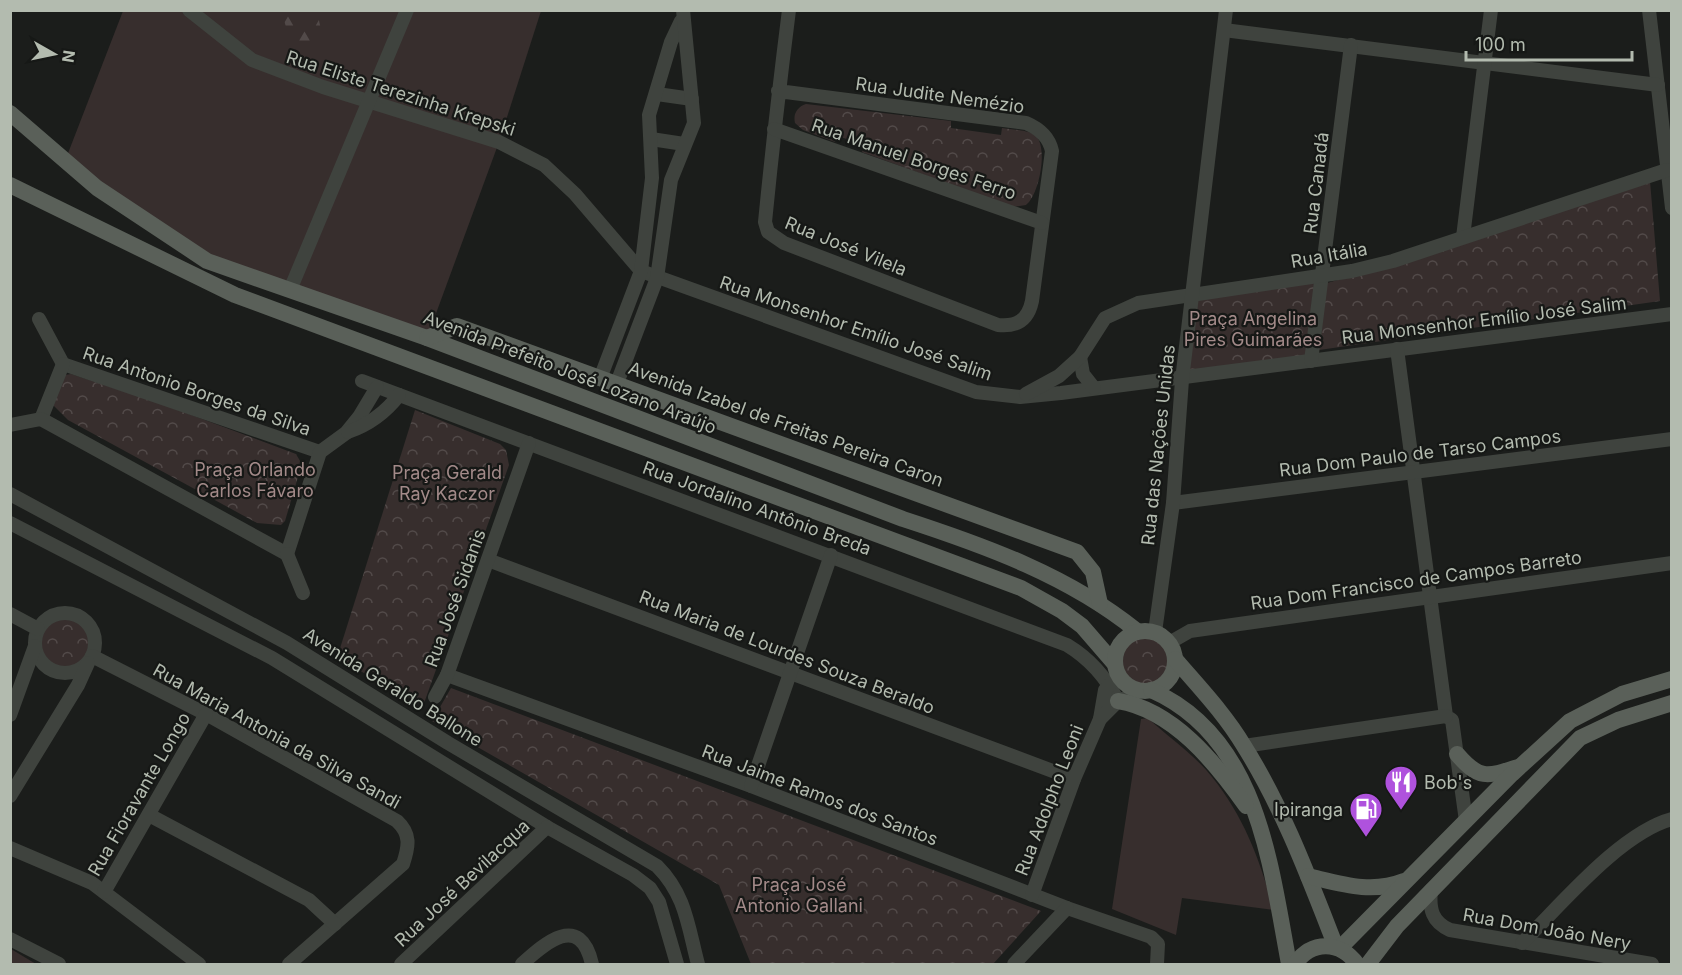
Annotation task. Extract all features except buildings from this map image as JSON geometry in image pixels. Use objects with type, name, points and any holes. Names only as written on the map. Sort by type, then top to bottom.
[{"type":"main road","name":"Avenida Prefeito José Lozano Araújo","points":[[10,113],[97,188],[207,261],[427,338],[892,515],[969,541],[1040,571],[1100,604],[1137,631]]},
{"type":"main road","points":[[10,186],[235,295],[1021,588],[1062,611],[1082,626],[1114,674],[1124,683],[1179,705],[1203,724],[1243,783],[1262,831],[1289,964]]},
{"type":"main road","name":"Avenida Izabel de Freitas Pereira Caron","points":[[427,338],[457,326],[601,376],[1077,552],[1093,572],[1100,604]]},
{"type":"main road","points":[[1114,674],[1118,647],[1129,634],[1137,631],[1155,632],[1172,651],[1244,746],[1276,804],[1338,948]]},
{"type":"main road","points":[[1147,691],[1168,679],[1172,651]]},
{"type":"main road","points":[[1338,948],[1521,766],[1570,721],[1622,694],[1671,679]]},
{"type":"main road","points":[[1622,694],[1627,717]]},
{"type":"main road","points":[[1118,701],[1143,707],[1173,726],[1215,766],[1262,831]]},
{"type":"main road","points":[[1368,964],[1396,926],[1580,738],[1627,717],[1671,703]]},
{"type":"main road","points":[[1457,754],[1473,772],[1487,776],[1521,766]]},
{"type":"main road","points":[[1462,860],[1466,821]]},
{"type":"main road","points":[[1446,841],[1462,860]]},
{"type":"main road","points":[[1308,876],[1358,887],[1384,889],[1407,880]]},
{"type":"main road","points":[[1295,964],[1303,954],[1324,945],[1338,948],[1350,955],[1357,964]]},
{"type":"street","name":"Rua Eliste Terezinha Krepski","points":[[189,10],[252,60],[287,75],[499,142],[544,165],[575,194],[640,271]]},
{"type":"street","points":[[290,290],[407,10]]},
{"type":"street","name":"Rua José Vilela","points":[[789,10],[778,91],[765,222],[768,232],[775,239],[998,325],[1012,325],[1021,321]]},
{"type":"street","name":"Rua das Nações Unidas","points":[[1155,632],[1173,503],[1182,380],[1226,10]]},
{"type":"street","points":[[1463,237],[1491,10]]},
{"type":"street","points":[[1649,10],[1671,208]]},
{"type":"street","points":[[601,376],[640,271],[652,178],[649,115],[671,42],[683,15]]},
{"type":"street","points":[[617,383],[657,278],[671,180],[694,123],[683,15]]},
{"type":"street","points":[[1224,30],[1658,85]]},
{"type":"street","name":"Rua Canadá","points":[[1311,361],[1351,45]]},
{"type":"street","name":"Rua Judite Nemézio","points":[[778,91],[1026,123],[1038,128],[1050,143],[1052,151],[1032,301],[1029,311],[1021,321]]},
{"type":"street","points":[[657,93],[692,99]]},
{"type":"street","name":"Rua Manuel Borges Ferro","points":[[774,129],[1042,223]]},
{"type":"street","points":[[651,139],[684,144]]},
{"type":"street","name":"Rua Itália","points":[[1020,397],[1059,376],[1080,357],[1105,318],[1138,303],[1323,275],[1393,261],[1668,170]]},
{"type":"street","name":"Rua Monsenhor Emílio José Salim","points":[[640,271],[976,392],[1020,397],[1182,380],[1397,349],[1671,314]]},
{"type":"street","name":"Rua Antonio Borges da Silva","points":[[39,319],[63,364],[320,452]]},
{"type":"street","points":[[1397,349],[1432,595],[1446,716]]},
{"type":"street","points":[[1080,357],[1083,374],[1094,388]]},
{"type":"street","name":"Rua Antonio Borges da Silva","points":[[41,419],[63,364]]},
{"type":"street","name":"Rua Jordalino Antônio Breda","points":[[362,381],[1067,645],[1095,666],[1114,674],[1118,701]]},
{"type":"street","name":"Rua Antonio Borges da Silva","points":[[287,554],[320,452],[346,433],[359,417],[377,387]]},
{"type":"street","name":"Rua Antonio Borges da Silva","points":[[346,433],[362,427],[399,395]]},
{"type":"street","points":[[10,424],[41,419],[287,554],[303,594]]},
{"type":"street","name":"Rua Dom Paulo de Tarso Campos","points":[[1173,503],[1671,439]]},
{"type":"street","name":"Rua José Sidanis","points":[[435,697],[447,675],[529,443]]},
{"type":"street","name":"Avenida Geraldo Ballone","points":[[10,494],[287,643],[448,743],[657,866],[672,882],[681,899],[698,964]]},
{"type":"street","points":[[10,523],[272,658],[547,828],[633,875],[650,888],[663,911],[677,964]]},
{"type":"street","points":[[751,786],[831,555]]},
{"type":"street","name":"Rua Maria de Lourdes Souza Beraldo","points":[[488,560],[1074,779]]},
{"type":"street","name":"Rua Dom Francisco de Campos Barreto","points":[[1172,651],[1190,632],[1432,595],[1671,563]]},
{"type":"street","points":[[10,715],[35,646],[38,629],[43,621],[60,613],[78,615],[92,628],[94,647],[90,658],[78,685],[10,796]]},
{"type":"street","points":[[10,614],[38,629]]},
{"type":"street","points":[[35,646],[38,658],[46,667],[57,672],[69,673],[80,669],[90,658]]},
{"type":"street","name":"Rua Maria Antonia da Silva Sandi","points":[[90,658],[206,714],[397,821],[405,829],[408,839],[403,864],[289,964]]},
{"type":"street","name":"Rua Adolpho Leoni","points":[[1032,895],[1074,779],[1100,719],[1101,702],[1114,674]]},
{"type":"street","name":"Rua Jaime Ramos dos Santos","points":[[447,675],[751,786],[1032,895],[1150,937],[1158,944],[1157,964]]},
{"type":"street","name":"Rua Adolpho Leoni","points":[[1100,719],[1118,701],[1147,691]]},
{"type":"street","name":"Rua Fioravante Longo","points":[[104,892],[206,714]]},
{"type":"street","points":[[1244,746],[1446,716],[1452,720],[1466,821]]},
{"type":"street","points":[[148,815],[309,900],[335,924]]},
{"type":"street","points":[[1522,943],[1614,852],[1656,823],[1671,819]]},
{"type":"street","name":"Rua José Bevilacqua","points":[[401,964],[547,828]]},
{"type":"street","points":[[10,848],[92,884],[200,964]]},
{"type":"street","name":"Rua Dom João Nery","points":[[1431,890],[1431,910],[1441,926],[1456,932],[1652,964]]},
{"type":"street","points":[[1014,964],[1067,908]]},
{"type":"street","points":[[522,964],[548,940],[563,936],[579,939],[589,952],[592,964]]},
{"type":"street","points":[[10,939],[59,964]]},
{"type":"green space","points":[[123,11],[541,11],[499,142],[427,338],[207,261],[65,161]]},
{"type":"green space","points":[[281,11],[317,11],[321,30],[318,49],[298,46],[287,30]]},
{"type":"green space","points":[[806,104],[951,121],[951,128],[1001,135],[1002,128],[1031,133],[1039,141],[1042,160],[1035,192],[1026,205],[1012,207],[862,152],[864,145],[838,136],[835,142],[803,130],[795,123],[795,114]]},
{"type":"green space","points":[[1650,181],[1660,301],[1319,350],[1327,283],[1428,255]]},
{"type":"green space","name":"Praça Angelina Pires Guimarães","points":[[1318,280],[1307,357],[1187,375],[1196,299]]},
{"type":"green space","name":"Praça Orlando Carlos Fávaro","points":[[71,374],[159,403],[296,454],[300,461],[300,470],[285,521],[281,525],[257,523],[68,420],[52,404],[65,375]]},
{"type":"green space","name":"Praça Gerald Ray Kaczor","points":[[415,410],[500,444],[506,450],[509,465],[423,706],[337,658]]},
{"type":"green space","points":[[65,618],[83,625],[90,643],[83,661],[65,668],[47,661],[40,643],[47,625]]},
{"type":"green space","points":[[1145,638],[1161,645],[1168,661],[1161,677],[1145,684],[1129,677],[1122,661],[1129,645]]},
{"type":"green space","name":"Praça José Antonio Gallani","points":[[451,688],[1041,911],[993,964],[751,964],[719,885],[432,721]]},
{"type":"green space","points":[[1148,718],[1198,761],[1224,792],[1250,840],[1274,910],[1182,898],[1176,935],[1112,909],[1141,719]]},
{"type":"green space","points":[[11,949],[36,964],[11,964]]},
{"type":"place","name":"Bob's","points":[[1401,811]]},
{"type":"place","name":"Ipiranga","points":[[1366,838]]}]
